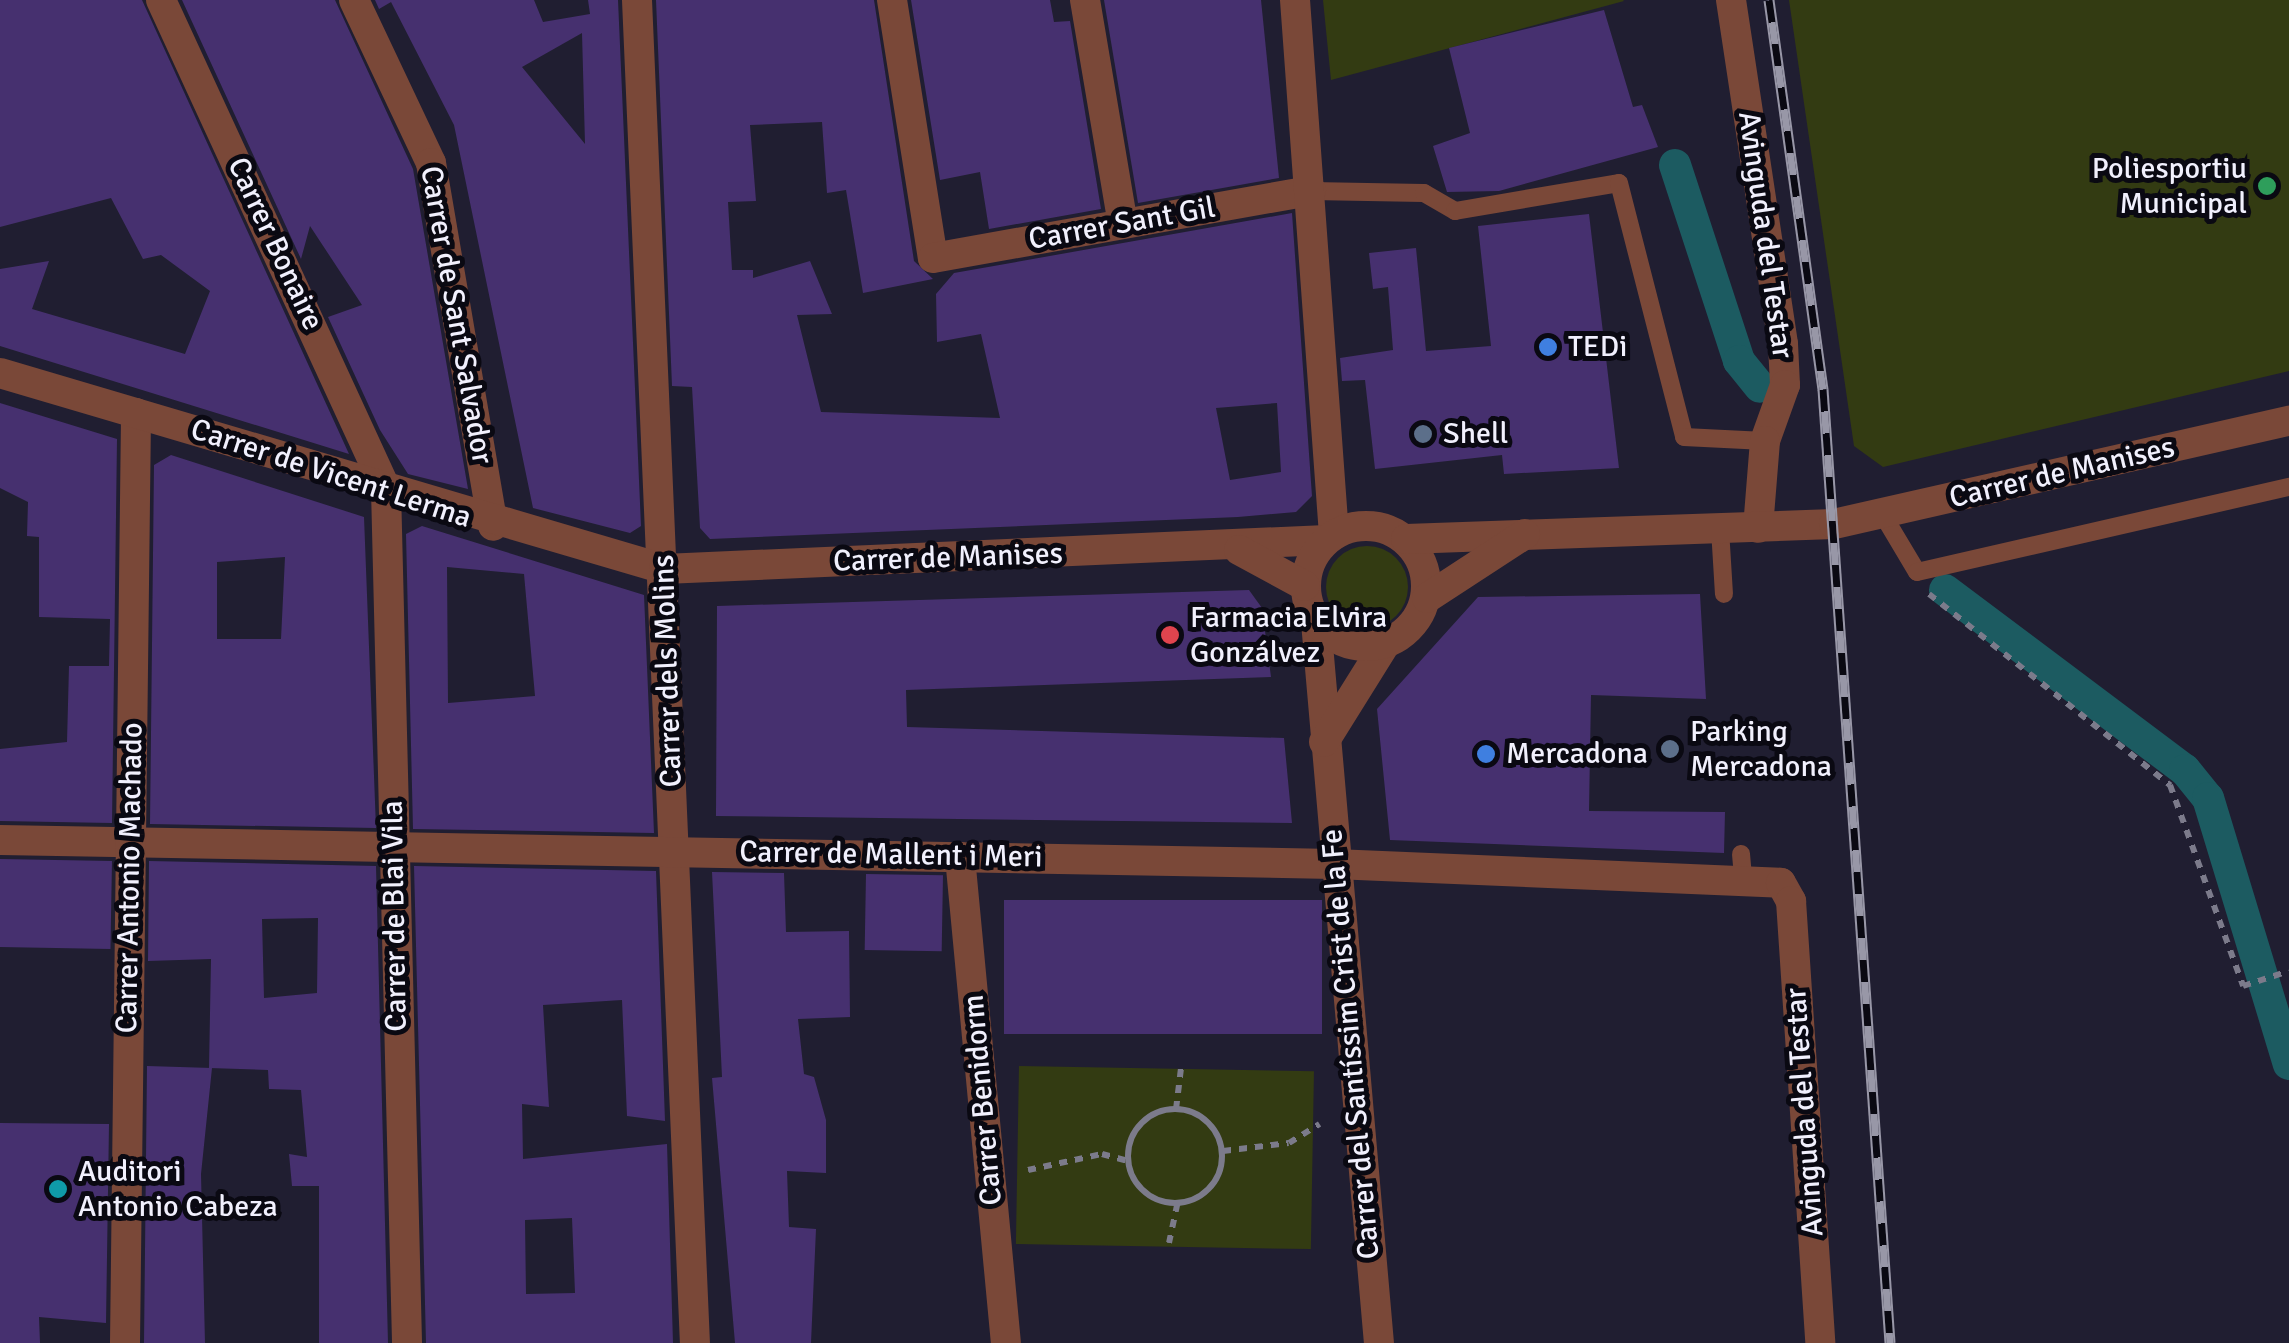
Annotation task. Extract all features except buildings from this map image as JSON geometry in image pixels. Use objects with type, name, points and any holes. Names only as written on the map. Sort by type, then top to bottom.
[{"type":"street","name":"Carrer Bonaire","points":[[161,0],[386,489]]},
{"type":"street","name":"Carrer de Sant Salvador","points":[[354,0],[432,163],[493,526]]},
{"type":"street","name":"Carrer dels Molins","points":[[637,0],[695,1343]]},
{"type":"street","name":"Carrer Sant Gil","points":[[892,0],[934,258],[1312,191]]},
{"type":"street","points":[[1084,0],[1123,224]]},
{"type":"street","points":[[1295,0],[1312,191],[1330,537],[1305,586],[1316,622],[1346,645],[1384,646]]},
{"type":"street","name":"Avinguda del Testar","points":[[1732,0],[1784,344],[1785,385],[1765,441],[1758,528]]},
{"type":"street","name":"Carrer de Vicent Lerma","points":[[0,372],[386,489],[493,526],[664,569]]},
{"type":"street","name":"Carrer Antonio Machado","points":[[125,1343],[136,412]]},
{"type":"street","name":"Carrer de Manises","points":[[1406,540],[1528,532],[1834,524],[2289,421]]},
{"type":"street","name":"Carrer de Blai Vila","points":[[386,489],[407,1343]]},
{"type":"street","points":[[1330,537],[1376,525],[1406,540],[1424,566],[1427,598]]},
{"type":"street","points":[[1322,745],[1384,646],[1412,628],[1427,598],[1528,532]]},
{"type":"street","name":"Carrer de Manises","points":[[664,569],[1232,546],[1330,537]]},
{"type":"street","points":[[1232,546],[1305,586]]},
{"type":"street","name":"Carrer del Santíssim Crist de la Fe","points":[[1316,622],[1322,745],[1378,1343]]},
{"type":"street","name":"Carrer de Mallent i Meri","points":[[0,840],[1334,864],[1742,866],[1781,883]]},
{"type":"street","name":"Carrer Benidorm","points":[[960,858],[1006,1343]]},
{"type":"street","name":"Avinguda del Testar","points":[[1781,883],[1791,901],[1820,1343]]},
{"type":"lane","points":[[1312,191],[1424,193],[1454,211],[1619,183],[1684,437],[1765,441]]},
{"type":"lane","points":[[1883,514],[1918,576],[2289,487]]},
{"type":"lane","points":[[1720,529],[1724,594]]},
{"type":"path","points":[[1918,576],[1942,610],[2170,784],[2243,986],[2289,971]]},
{"type":"path","points":[[1176,1109],[1180,1068]]},
{"type":"path","points":[[1028,1170],[1102,1154],[1128,1160],[1150,1196],[1176,1204],[1216,1182],[1223,1152],[1212,1126],[1176,1109]]},
{"type":"path","points":[[1128,1160],[1136,1130],[1176,1109]]},
{"type":"path","points":[[1223,1152],[1289,1143],[1320,1124]]},
{"type":"path","points":[[1170,1243],[1176,1204]]},
{"type":"green space","points":[[1323,0],[1623,0],[1624,1],[1331,80]]},
{"type":"green space","points":[[1789,0],[2289,0],[2289,371],[1883,467],[1854,446]]},
{"type":"green space","points":[[1367,546],[1383,549],[1396,558],[1405,571],[1405,603],[1396,616],[1383,625],[1367,628],[1351,625],[1338,616],[1329,603],[1326,587],[1329,571],[1338,558],[1351,549]]},
{"type":"green space","points":[[1019,1066],[1314,1071],[1311,1249],[1016,1244]]},
{"type":"waterway","points":[[1675,165],[1739,361],[1760,387]]},
{"type":"waterway","points":[[1945,590],[2185,770],[2208,798],[2289,1064]]},
{"type":"railway","points":[[1769,0],[1823,389],[1890,1343]]},
{"type":"place","name":"Poliesportiu Municipal","points":[[2267,186]]},
{"type":"place","name":"TEDi","points":[[1548,347]]},
{"type":"place","name":"Shell","points":[[1423,434]]},
{"type":"place","name":"Farmacia Elvira Gonzálvez","points":[[1170,635]]},
{"type":"place","name":"Parking Mercadona","points":[[1670,749]]},
{"type":"place","name":"Mercadona","points":[[1486,754]]},
{"type":"place","name":"Auditori Antonio Cabeza","points":[[58,1189]]}]
